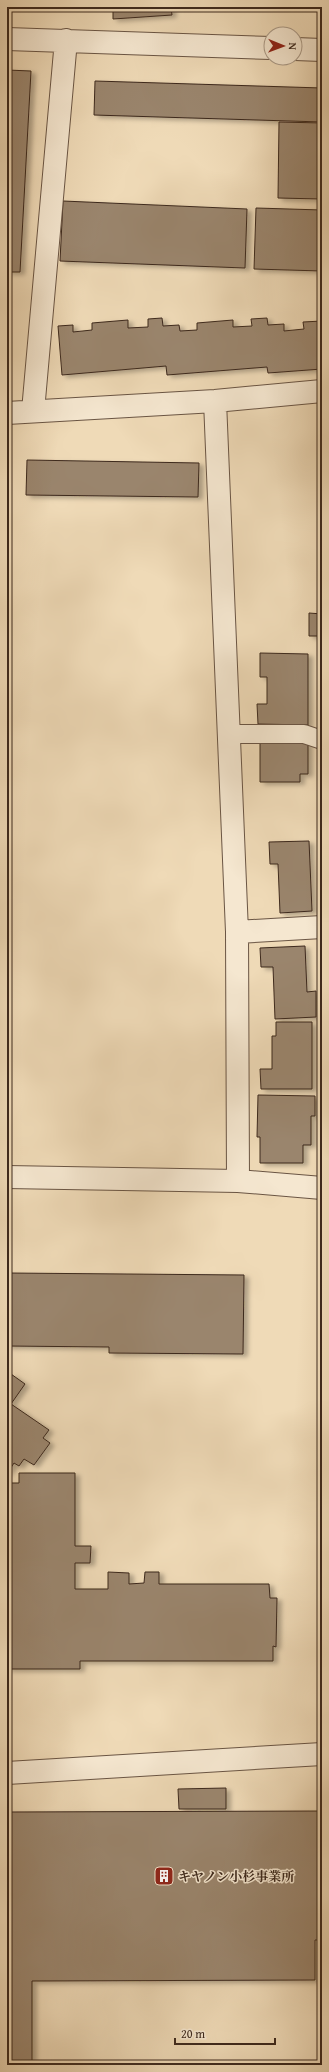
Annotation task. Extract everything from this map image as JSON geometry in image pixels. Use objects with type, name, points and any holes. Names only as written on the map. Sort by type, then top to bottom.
[{"type":"street","points":[[7,39],[263,48]]},
{"type":"street","points":[[33,411],[66,40]]},
{"type":"street","points":[[303,49],[322,50],[322,44]]},
{"type":"street","points":[[7,413],[215,401],[322,391]]},
{"type":"street","points":[[215,401],[237,932],[238,1181]]},
{"type":"street","points":[[237,932],[322,927]]},
{"type":"street","points":[[7,1178],[238,1181],[322,1188]]},
{"type":"street","points":[[7,1773],[322,1754]]},
{"type":"lane","points":[[228,734],[304,734],[322,740]]},
{"type":"building","points":[[113,7],[171,7],[172,15],[113,19]]},
{"type":"building","points":[[7,70],[31,71],[20,272],[7,272]]},
{"type":"building","points":[[95,81],[322,88],[322,122],[94,115]]},
{"type":"building","points":[[279,122],[322,123],[322,199],[278,198]]},
{"type":"building","points":[[63,201],[247,209],[245,268],[60,261]]},
{"type":"building","points":[[256,208],[322,210],[322,271],[254,269]]},
{"type":"building","points":[[162,318],[163,326],[179,325],[180,331],[197,330],[197,323],[233,320],[233,327],[252,326],[251,319],[267,318],[268,325],[284,324],[284,331],[304,329],[303,322],[322,321],[322,369],[268,373],[267,367],[167,375],[166,366],[62,375],[58,326],[73,325],[73,332],[92,330],[92,323],[128,320],[128,328],[148,327],[148,319]]},
{"type":"building","points":[[27,460],[199,463],[198,497],[26,495]]},
{"type":"building","points":[[309,613],[322,614],[322,636],[309,636]]},
{"type":"building","points":[[260,653],[308,654],[308,725],[258,724],[257,704],[267,704],[267,677],[260,677]]},
{"type":"building","points":[[260,742],[308,742],[308,774],[300,774],[300,782],[260,782]]},
{"type":"building","points":[[309,841],[312,911],[280,913],[278,864],[270,864],[269,842]]},
{"type":"building","points":[[305,946],[307,992],[316,991],[316,1017],[275,1019],[273,967],[261,967],[260,948]]},
{"type":"building","points":[[276,1022],[312,1022],[312,1089],[261,1089],[260,1069],[272,1069],[272,1036],[276,1036]]},
{"type":"building","points":[[258,1095],[315,1096],[315,1116],[311,1116],[311,1145],[303,1145],[303,1163],[260,1163],[260,1137],[257,1137]]},
{"type":"building","points":[[7,1273],[244,1275],[243,1354],[109,1353],[109,1347],[7,1346]]},
{"type":"building","points":[[11,1374],[25,1384],[11,1404],[49,1430],[43,1438],[50,1443],[34,1465],[24,1459],[19,1466],[14,1463],[7,1474],[7,1380]]},
{"type":"building","points":[[19,1473],[75,1473],[75,1546],[91,1546],[90,1563],[75,1563],[75,1589],[108,1589],[108,1572],[129,1573],[129,1584],[144,1583],[145,1572],[159,1572],[159,1584],[269,1584],[270,1598],[277,1598],[276,1647],[273,1646],[273,1661],[80,1661],[80,1669],[7,1669],[7,1483],[19,1483]]},
{"type":"building","points":[[226,1788],[226,1809],[179,1809],[178,1789]]},
{"type":"building","name":"キヤノン小杉事業所","points":[[322,1811],[322,1940],[315,1940],[315,1980],[32,1981],[32,2065],[7,2065],[7,1812]]},
{"type":"building","points":[[319,1942],[322,1942],[322,1976],[318,1976]]},
{"type":"place","name":"キヤノン小杉事業所","points":[[164,1876]]}]
